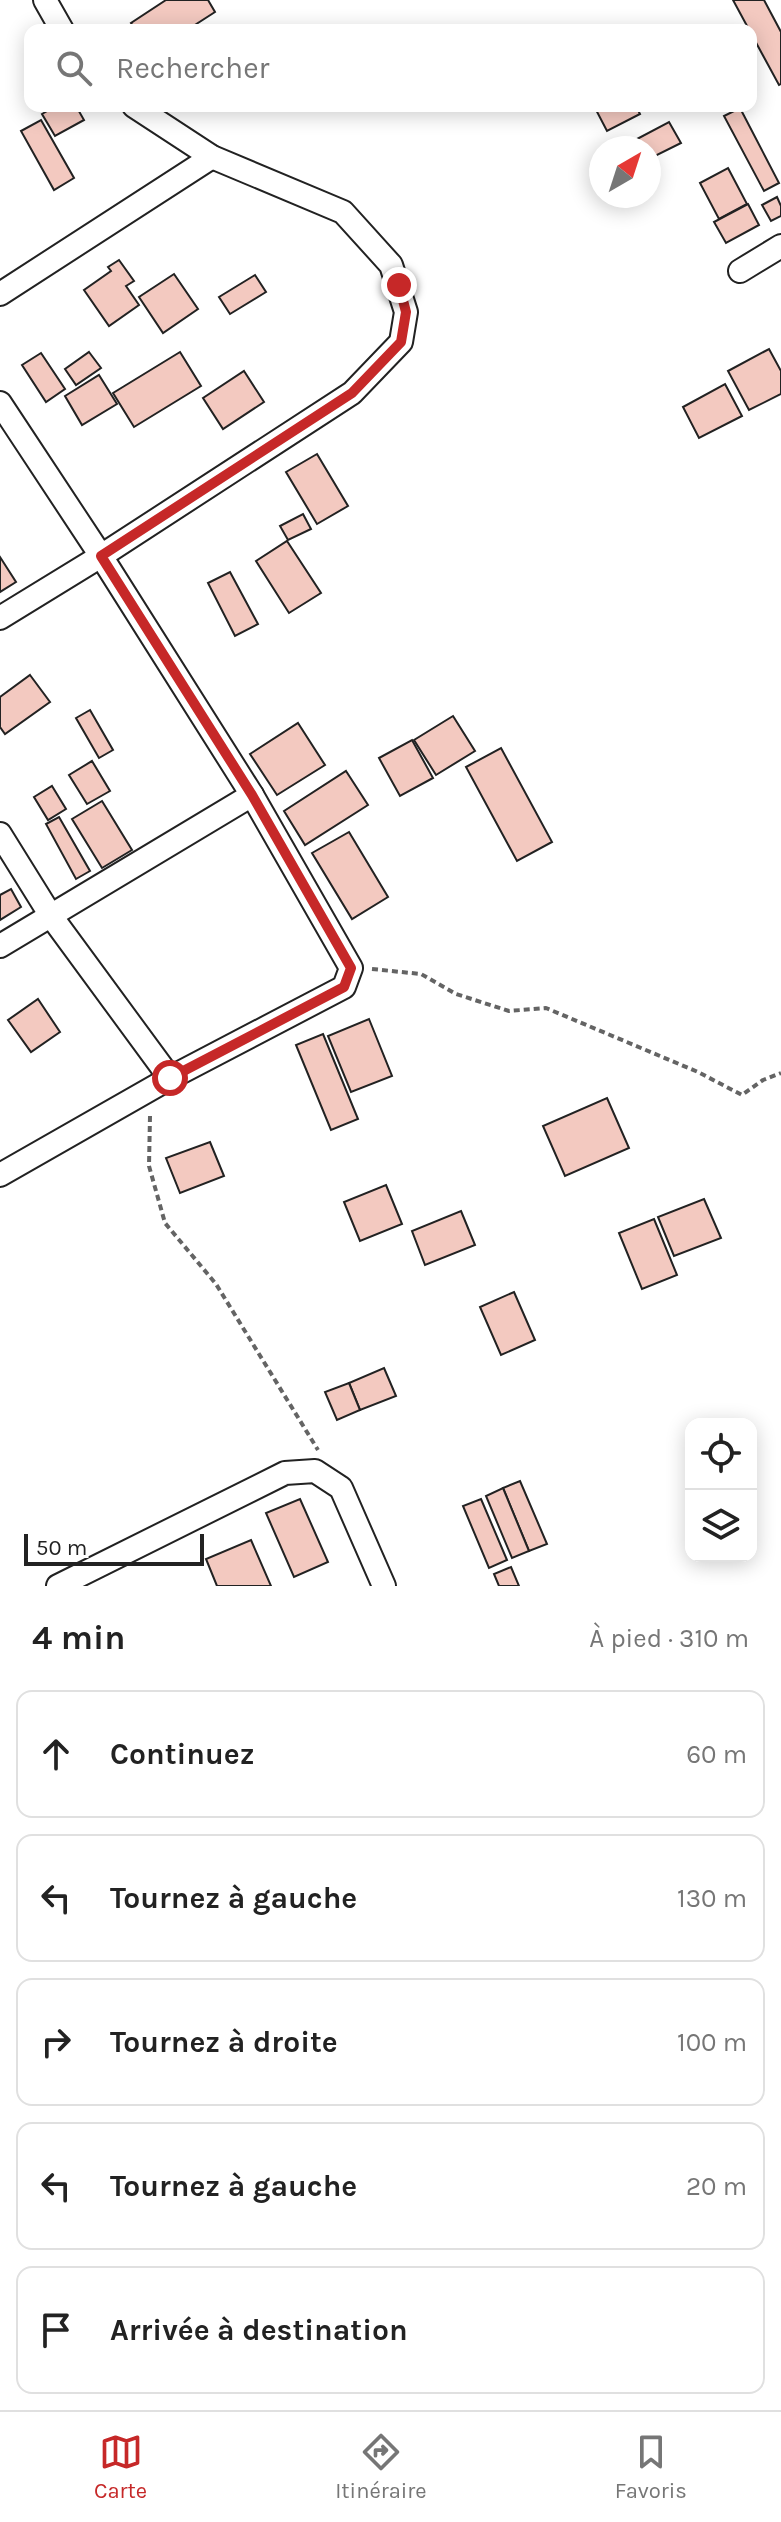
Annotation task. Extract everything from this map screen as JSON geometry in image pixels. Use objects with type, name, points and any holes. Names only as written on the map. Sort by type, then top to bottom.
[{"type":"street","points":[[45,0],[59,24]]},
{"type":"street","points":[[0,618],[352,393],[401,342],[406,312],[391,265],[343,212],[212,157],[143,112]]},
{"type":"street","points":[[0,294],[212,157]]},
{"type":"street","points":[[740,271],[781,246]]},
{"type":"street","points":[[0,403],[252,795],[351,968],[344,987],[160,1084],[0,1175]]},
{"type":"street","points":[[0,946],[252,795]]},
{"type":"street","points":[[0,834],[160,1084]]},
{"type":"street","points":[[58,1586],[285,1473],[315,1471],[341,1488],[384,1586]]},
{"type":"path","points":[[351,968],[421,974],[456,994],[509,1011],[546,1008],[698,1072],[742,1095],[763,1080],[781,1073]]},
{"type":"path","points":[[160,1084],[149,1166],[165,1223],[216,1284],[318,1450]]},
{"type":"building","points":[[166,0],[208,0],[215,12],[196,24],[131,23]]},
{"type":"building","points":[[733,0],[764,0],[781,32],[781,84],[757,44],[757,24],[746,24]]},
{"type":"building","points":[[79,112],[84,120],[55,136],[42,114]]},
{"type":"building","points":[[597,112],[639,112],[640,114],[607,131]]},
{"type":"building","points":[[742,112],[779,183],[764,191],[724,116]]},
{"type":"building","points":[[41,120],[74,178],[54,190],[21,131]]},
{"type":"building","points":[[669,122],[681,143],[661,153],[661,136],[643,136]]},
{"type":"building","points":[[728,168],[747,204],[719,219],[700,183]]},
{"type":"building","points":[[777,197],[781,216],[771,221],[762,205]]},
{"type":"building","points":[[748,204],[759,225],[726,243],[714,222]]},
{"type":"building","points":[[119,260],[134,281],[126,286],[139,305],[109,326],[84,290],[111,271],[108,267]]},
{"type":"building","points":[[174,274],[198,309],[163,333],[139,297]]},
{"type":"building","points":[[255,275],[266,292],[230,314],[219,297]]},
{"type":"building","points":[[769,349],[781,371],[781,394],[749,410],[728,371]]},
{"type":"building","points":[[89,352],[101,368],[76,385],[65,369]]},
{"type":"building","points":[[180,352],[201,386],[134,427],[113,393]]},
{"type":"building","points":[[41,353],[65,389],[46,402],[22,365]]},
{"type":"building","points":[[244,371],[264,402],[223,429],[203,398]]},
{"type":"building","points":[[99,375],[117,404],[82,425],[65,396]]},
{"type":"building","points":[[725,384],[742,416],[699,438],[683,407]]},
{"type":"building","points":[[317,454],[348,506],[317,524],[286,472]]},
{"type":"building","points":[[303,514],[311,529],[288,540],[280,526]]},
{"type":"building","points":[[287,541],[321,593],[289,613],[256,561]]},
{"type":"building","points":[[0,557],[16,582],[0,592]]},
{"type":"building","points":[[230,572],[258,624],[235,636],[208,583]]},
{"type":"building","points":[[30,675],[50,702],[5,734],[0,727],[0,697]]},
{"type":"building","points":[[90,710],[113,750],[99,758],[76,718]]},
{"type":"building","points":[[453,716],[475,751],[436,775],[414,740]]},
{"type":"building","points":[[298,723],[325,765],[277,795],[250,754]]},
{"type":"building","points":[[412,740],[433,778],[400,796],[379,758]]},
{"type":"building","points":[[501,748],[552,842],[517,861],[466,767]]},
{"type":"building","points":[[92,761],[110,791],[87,804],[69,775]]},
{"type":"building","points":[[346,771],[368,805],[305,845],[284,811]]},
{"type":"building","points":[[52,786],[66,809],[48,820],[34,797]]},
{"type":"building","points":[[102,801],[132,850],[102,868],[72,819]]},
{"type":"building","points":[[59,817],[90,871],[76,879],[46,824]]},
{"type":"building","points":[[349,832],[388,897],[352,919],[312,853]]},
{"type":"building","points":[[11,889],[21,907],[0,920],[0,895]]},
{"type":"building","points":[[38,999],[60,1032],[31,1052],[8,1020]]},
{"type":"building","points":[[369,1019],[392,1076],[351,1092],[328,1036]]},
{"type":"building","points":[[323,1034],[358,1119],[331,1130],[296,1045]]},
{"type":"building","points":[[607,1098],[629,1148],[565,1176],[543,1126]]},
{"type":"building","points":[[210,1142],[224,1176],[180,1193],[166,1158]]},
{"type":"building","points":[[386,1185],[402,1224],[360,1241],[344,1202]]},
{"type":"building","points":[[704,1199],[721,1238],[674,1256],[658,1217]]},
{"type":"building","points":[[461,1211],[475,1245],[425,1265],[412,1231]]},
{"type":"building","points":[[654,1219],[677,1275],[642,1289],[619,1233]]},
{"type":"building","points":[[514,1292],[535,1340],[501,1355],[480,1307]]},
{"type":"building","points":[[384,1368],[396,1396],[360,1410],[349,1383]]},
{"type":"building","points":[[349,1383],[360,1410],[337,1420],[325,1392]]},
{"type":"building","points":[[520,1481],[547,1544],[529,1551],[503,1488]]},
{"type":"building","points":[[503,1488],[529,1551],[512,1558],[486,1496]]},
{"type":"building","points":[[300,1499],[328,1562],[294,1577],[266,1513]]},
{"type":"building","points":[[481,1499],[507,1560],[489,1568],[463,1506]]},
{"type":"building","points":[[251,1540],[271,1586],[217,1586],[206,1559]]},
{"type":"building","points":[[511,1567],[519,1586],[499,1586],[494,1574]]},
{"type":"route","points":[[170,1078],[344,987],[351,968],[252,795],[101,556],[352,393],[401,342],[406,312],[399,285]]}]
